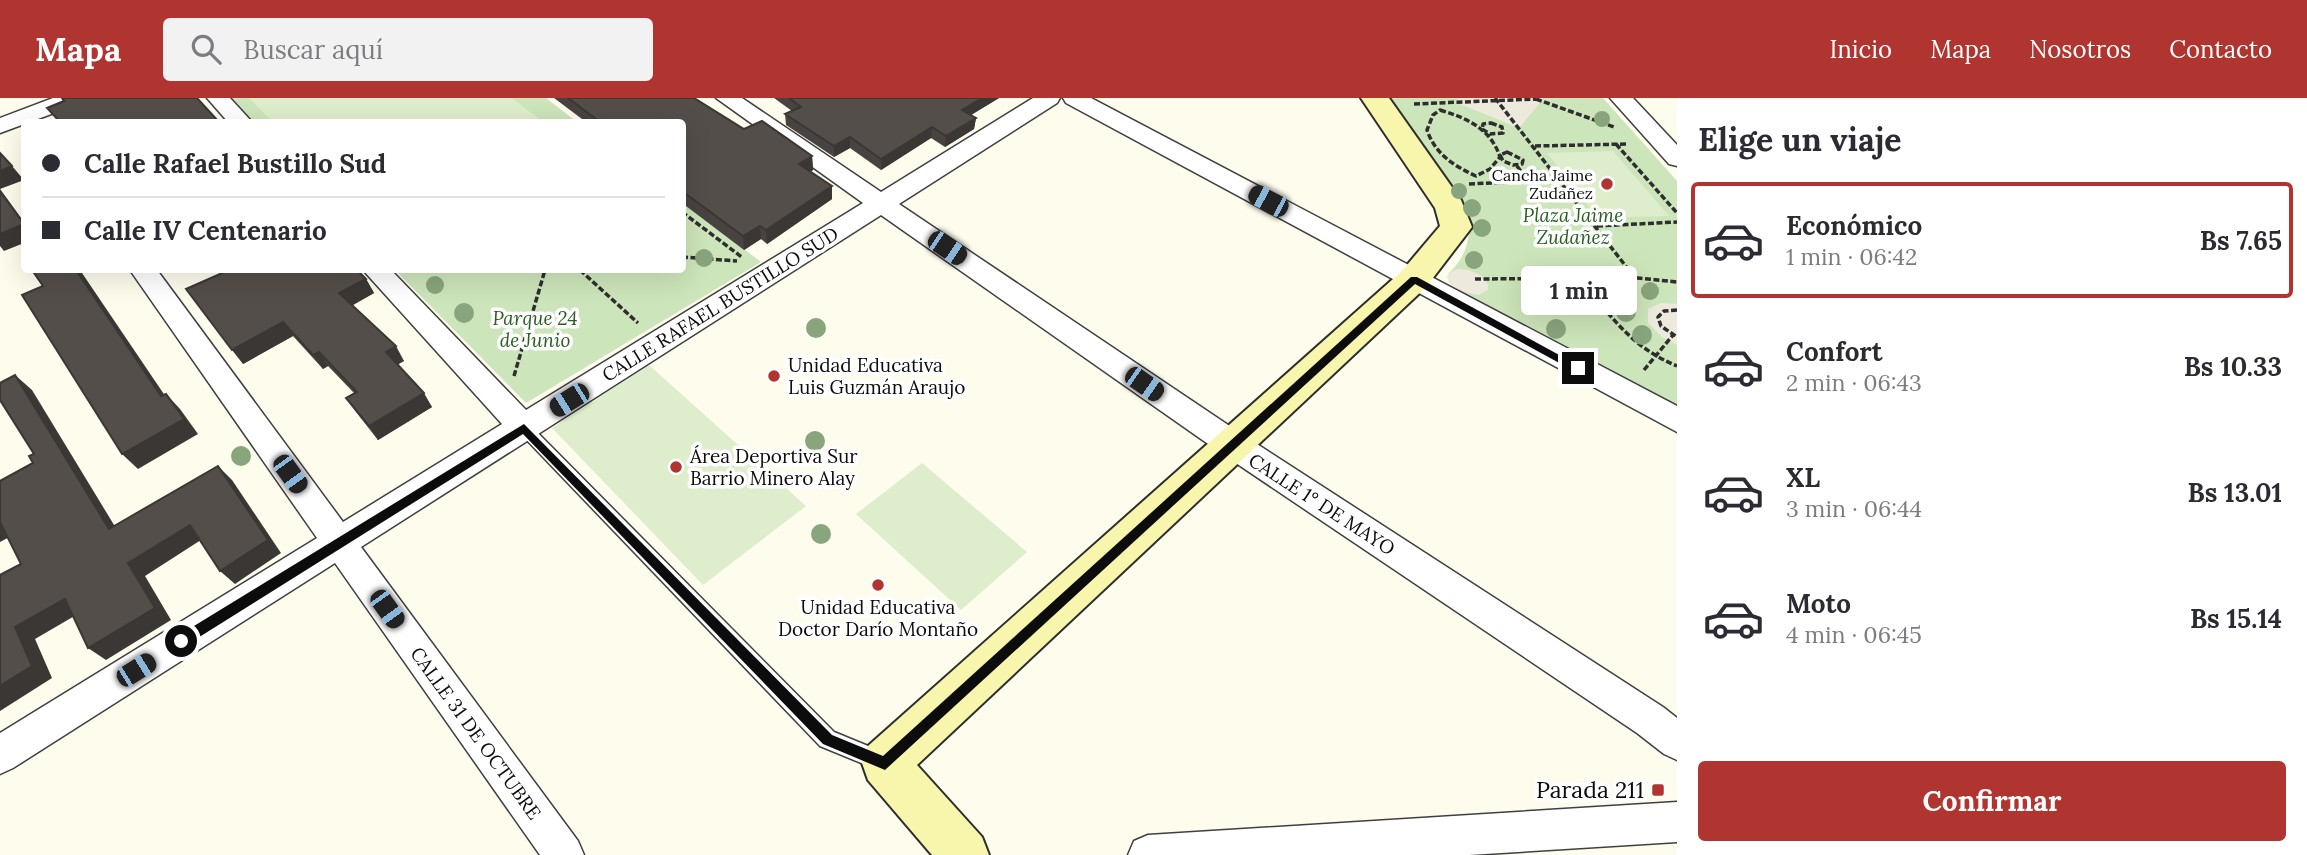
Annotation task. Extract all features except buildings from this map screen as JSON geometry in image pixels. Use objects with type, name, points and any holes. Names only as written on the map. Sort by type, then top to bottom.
[{"type":"street","points":[[0,126],[29,111],[73,98]]},
{"type":"street","points":[[218,98],[237,119]]},
{"type":"street","name":"CALLE 1° DE MAYO","points":[[727,98],[1232,444],[1650,720],[1677,741]]},
{"type":"street","name":"CALLE RAFAEL BUSTILLO SUD","points":[[0,755],[1049,98]]},
{"type":"street","points":[[1074,98],[1677,420]]},
{"type":"street","points":[[964,855],[885,763],[1414,279],[1456,227],[1450,206],[1375,98]]},
{"type":"street","points":[[1620,98],[1677,159]]},
{"type":"street","name":"CALLE 31 DE OCTUBRE","points":[[145,273],[564,855]]},
{"type":"street","points":[[379,273],[524,428]]},
{"type":"street","points":[[1149,855],[1677,822]]},
{"type":"lane","points":[[524,428],[827,739],[885,763]]},
{"type":"path","points":[[1497,99],[1635,278]]},
{"type":"path","points":[[1407,104],[1537,99],[1618,129]]},
{"type":"path","points":[[1517,166],[1523,162],[1518,155],[1507,152],[1500,157],[1490,169],[1476,176],[1446,160],[1435,150],[1427,130],[1433,115],[1440,110],[1465,119],[1484,131],[1498,135],[1504,131],[1499,125],[1482,125],[1484,131],[1497,146],[1500,157],[1505,163],[1517,166],[1528,181]]},
{"type":"path","points":[[1616,144],[1677,213]]},
{"type":"path","points":[[1534,146],[1628,144]]},
{"type":"path","points":[[1462,184],[1559,180]]},
{"type":"path","points":[[686,215],[748,262],[686,257]]},
{"type":"path","points":[[1596,226],[1677,222]]},
{"type":"path","points":[[524,428],[526,397],[512,381],[527,343],[534,298],[544,273]]},
{"type":"path","points":[[583,273],[659,343]]},
{"type":"path","points":[[1582,278],[1628,339],[1655,357],[1677,366]]},
{"type":"path","points":[[1474,279],[1635,278],[1677,282]]},
{"type":"path","points":[[1642,372],[1675,336],[1661,326],[1658,317],[1664,311],[1677,310]]},
{"type":"green space","points":[[225,98],[546,98],[573,119],[247,119]]},
{"type":"green space","points":[[249,98],[512,98],[539,119],[270,119]]},
{"type":"green space","name":"Plaza Jaime Zudañez","points":[[1387,98],[1603,98],[1677,181],[1677,407],[1459,291],[1449,282],[1448,274],[1463,254],[1469,229]]},
{"type":"green space","name":"Cancha Jaime Zudañez","points":[[1613,151],[1669,216],[1598,218],[1547,153]]},
{"type":"green space","name":"Parque 24 de Junio","points":[[686,205],[761,262],[526,403],[398,273],[686,273]]},
{"type":"green space","name":"Área Deportiva Sur Barrio Minero Alay","points":[[649,365],[806,506],[703,585],[552,428]]},
{"type":"green space","points":[[922,463],[1027,552],[961,610],[856,514]]},
{"type":"shaded area","points":[[1459,98],[1543,99],[1519,128],[1455,102]]},
{"type":"shaded area","points":[[1457,269],[1469,270],[1482,276],[1488,290],[1479,295],[1458,291],[1447,278],[1448,274]]},
{"type":"shaded area","points":[[1661,303],[1677,304],[1677,345],[1662,337],[1648,323],[1648,309]]},
{"type":"place","name":"Cancha Jaime Zudañez","points":[[1607,184]]},
{"type":"place","name":"Unidad Educativa Luis Guzmán Araujo","points":[[774,376]]},
{"type":"place","name":"Área Deportiva Sur Barrio Minero Alay","points":[[676,467]]},
{"type":"place","name":"Unidad Educativa Doctor Darío Montaño","points":[[878,585]]},
{"type":"place","name":"Parada 211","points":[[1658,790]]},
{"type":"route","points":[[181,641],[524,428],[827,739],[885,763],[1414,279],[1578,368]]}]
